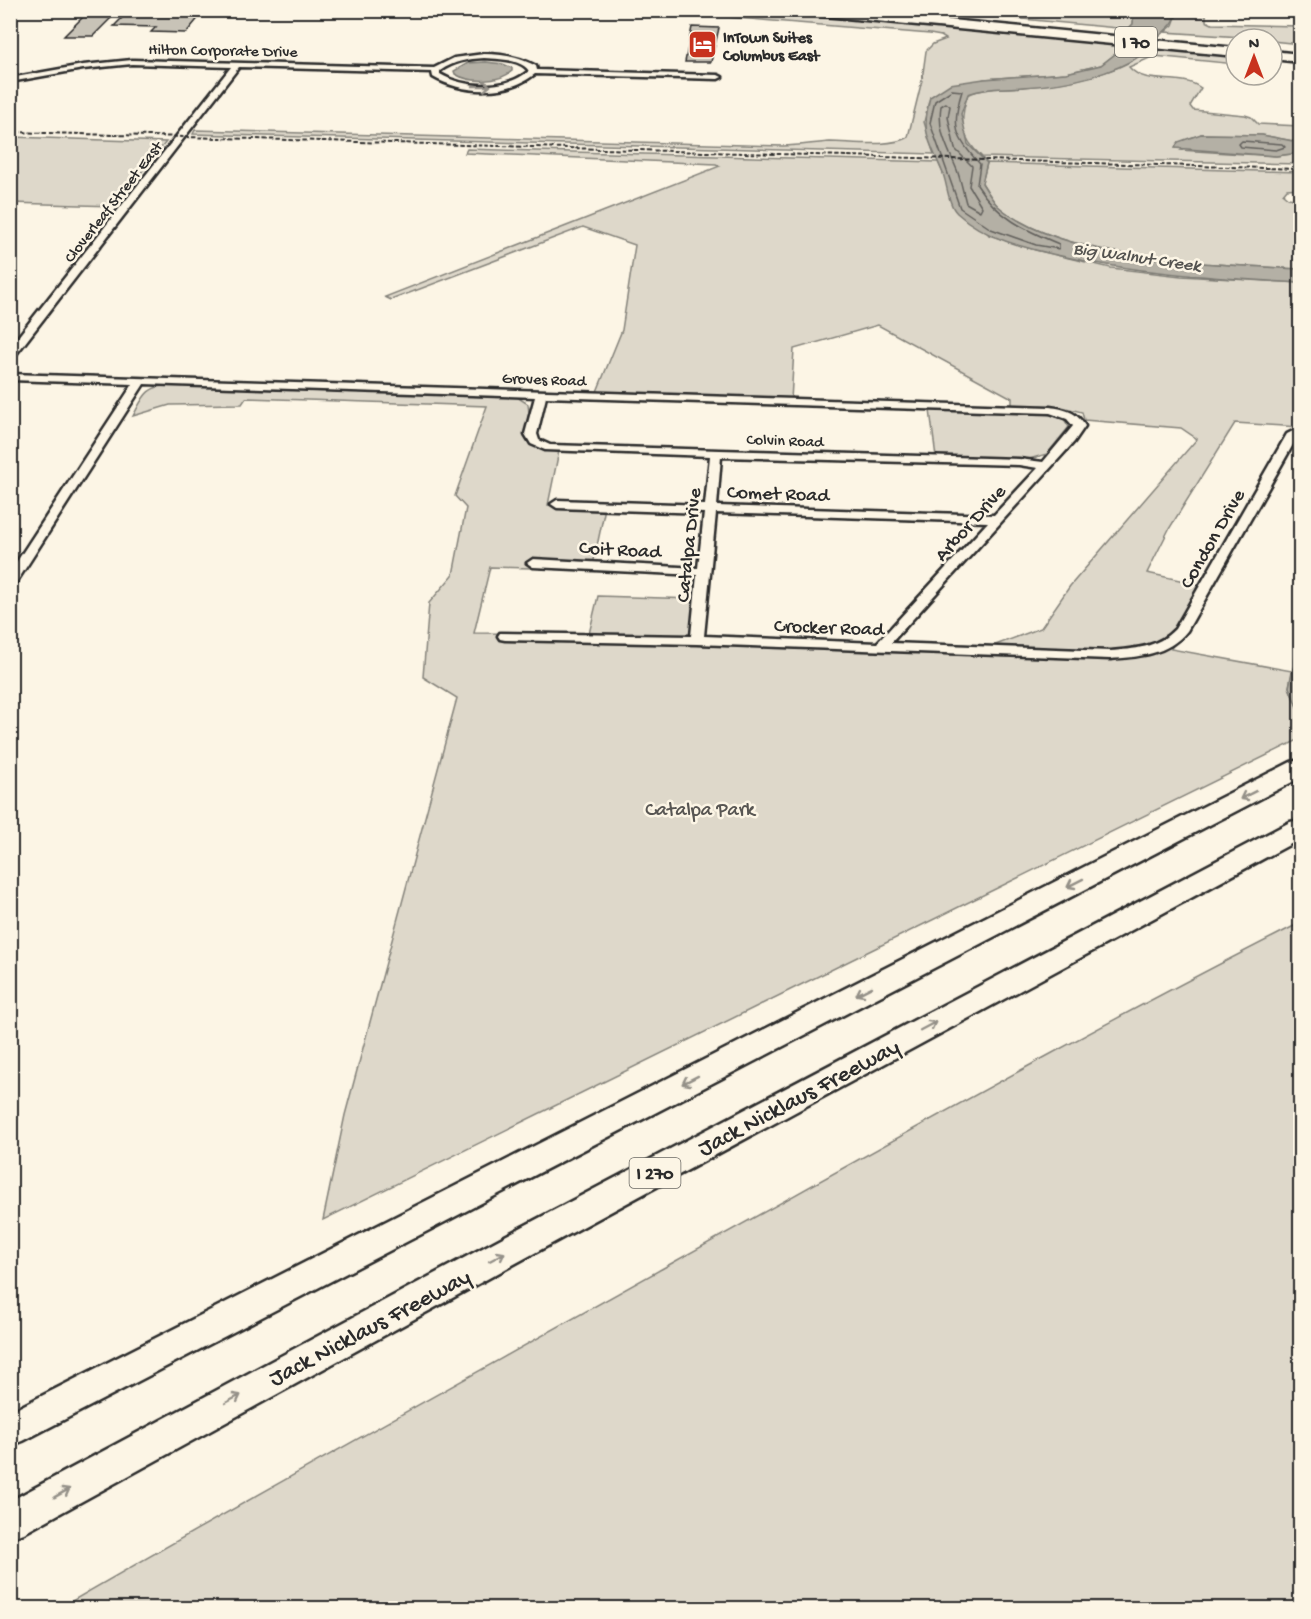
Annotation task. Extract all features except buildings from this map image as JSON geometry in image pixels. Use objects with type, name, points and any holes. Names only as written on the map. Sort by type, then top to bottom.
[{"type":"highway","name":"I 70","points":[[804,10],[1194,43],[1224,42]]},
{"type":"highway","name":"I 70","points":[[904,10],[1087,33]]},
{"type":"highway","name":"I 70","points":[[1194,43],[1224,49]]},
{"type":"highway","points":[[1284,46],[1300,48]]},
{"type":"highway","points":[[1284,56],[1300,58]]},
{"type":"highway","points":[[10,1430],[1300,768]]},
{"type":"highway","name":"Jack Nicklaus Freeway","points":[[10,1521],[528,1240],[1300,828]]},
{"type":"street","name":"Hilton Corporate Drive","points":[[10,80],[112,63],[436,70],[450,61],[492,56],[519,60],[533,68],[533,72]]},
{"type":"street","name":"Cloverleaf Street East","points":[[10,355],[237,65]]},
{"type":"street","name":"Hilton Corporate Drive","points":[[436,70],[436,75],[442,80],[453,84],[483,87],[514,83],[525,79],[533,72],[718,77]]},
{"type":"street","name":"Groves Road","points":[[10,377],[1050,410],[1076,419]]},
{"type":"street","points":[[10,583],[140,382]]},
{"type":"street","name":"Colvin Road","points":[[541,395],[531,434],[532,440],[549,448],[1019,462],[1045,466]]},
{"type":"street","name":"Arbor Drive","points":[[880,647],[1076,432],[1079,426],[1076,419]]},
{"type":"street","name":"Condon Drive","points":[[1150,651],[1169,642],[1180,631],[1293,434]]},
{"type":"street","name":"Catalpa Drive","points":[[697,640],[716,453]]},
{"type":"street","name":"Comet Road","points":[[557,504],[998,519]]},
{"type":"street","name":"Coit Road","points":[[533,563],[704,572]]},
{"type":"street","name":"Crocker Road","points":[[505,636],[697,640],[1110,655],[1150,651]]},
{"type":"green space","points":[[653,11],[767,11],[1116,44],[1119,51],[1101,65],[1066,73],[984,79],[930,97],[924,122],[934,154],[193,134],[195,130],[783,146],[830,142],[870,144],[891,142],[908,137],[922,80],[926,51],[933,44],[946,39],[930,34]]},
{"type":"green space","points":[[937,11],[1134,11],[1133,24],[1128,29]]},
{"type":"green space","points":[[1168,11],[1206,11],[1206,21],[1212,24],[1300,26],[1300,44],[1284,42],[1284,27],[1224,27],[1224,36],[1165,32],[1173,25],[1176,17]]},
{"type":"green space","points":[[1150,47],[1224,55],[1224,63],[1154,56],[1129,67],[1145,77],[1183,81],[1201,88],[1190,106],[1193,110],[1245,115],[1258,124],[1300,126],[1300,146],[1298,142],[1262,135],[1201,134],[1181,150],[1276,156],[1299,153],[1300,147],[1300,164],[982,157],[969,143],[963,128],[963,112],[968,94],[988,89],[1072,81],[1108,71],[1139,56]]},
{"type":"green space","points":[[11,137],[166,142],[114,206],[11,203]]},
{"type":"green space","name":"Catalpa Park","points":[[467,149],[938,162],[943,173],[989,235],[1035,250],[1111,268],[1181,276],[1300,283],[1300,427],[1235,423],[1169,529],[1147,573],[1198,584],[1171,649],[1292,671],[1289,687],[1300,714],[1300,739],[323,1220],[345,1115],[457,698],[423,677],[429,603],[453,575],[466,508],[455,496],[487,406],[246,398],[242,404],[170,405],[133,416],[147,393],[156,387],[171,385],[505,396],[517,397],[528,404],[529,413],[524,436],[527,441],[539,448],[559,451],[548,505],[605,508],[593,565],[532,562],[532,568],[490,567],[474,633],[589,634],[598,596],[695,599],[693,638],[990,647],[1041,628],[1070,586],[1197,439],[1181,428],[1084,420],[1082,412],[1062,407],[1012,406],[1012,398],[878,325],[794,349],[791,400],[596,394],[622,330],[635,245],[583,227],[391,300],[385,297],[720,166],[465,153]]},
{"type":"green space","points":[[987,163],[1300,172],[1300,188],[1287,189],[1283,194],[1288,198],[1300,200],[1300,269],[1142,257],[1061,239],[1026,225],[998,206],[982,183]]},
{"type":"green space","points":[[930,410],[1044,413],[1064,419],[1069,427],[1047,454],[1029,459],[936,457]]},
{"type":"green space","points":[[1300,923],[1300,1608],[60,1608],[366,1434],[908,1132],[1142,1005]]},
{"type":"water","points":[[1134,11],[1168,11],[1176,16],[1171,25],[1143,54],[1130,62],[1101,74],[1070,81],[1038,86],[988,89],[968,94],[961,114],[968,144],[987,163],[982,183],[998,206],[1026,225],[1061,239],[1142,257],[1300,269],[1300,283],[1150,271],[1061,256],[1020,246],[993,236],[968,222],[954,209],[944,176],[927,135],[926,119],[930,97],[950,84],[1066,73],[1101,65],[1119,51],[1116,42],[1133,24]]},
{"type":"water","points":[[468,63],[503,64],[512,68],[512,71],[492,80],[476,80],[461,77],[454,71]]},
{"type":"water","points":[[1201,134],[1262,135],[1298,142],[1299,153],[1276,156],[1175,148],[1178,142]]},
{"type":"water","points":[[1300,637],[1300,714],[1289,687]]},
{"type":"railway","points":[[10,132],[1300,169]]},
{"type":"place","name":"InTown Suites Columbus East","points":[[702,45]]},
{"type":"water label","name":"Big Walnut Creek","points":[[1137,256]]}]
